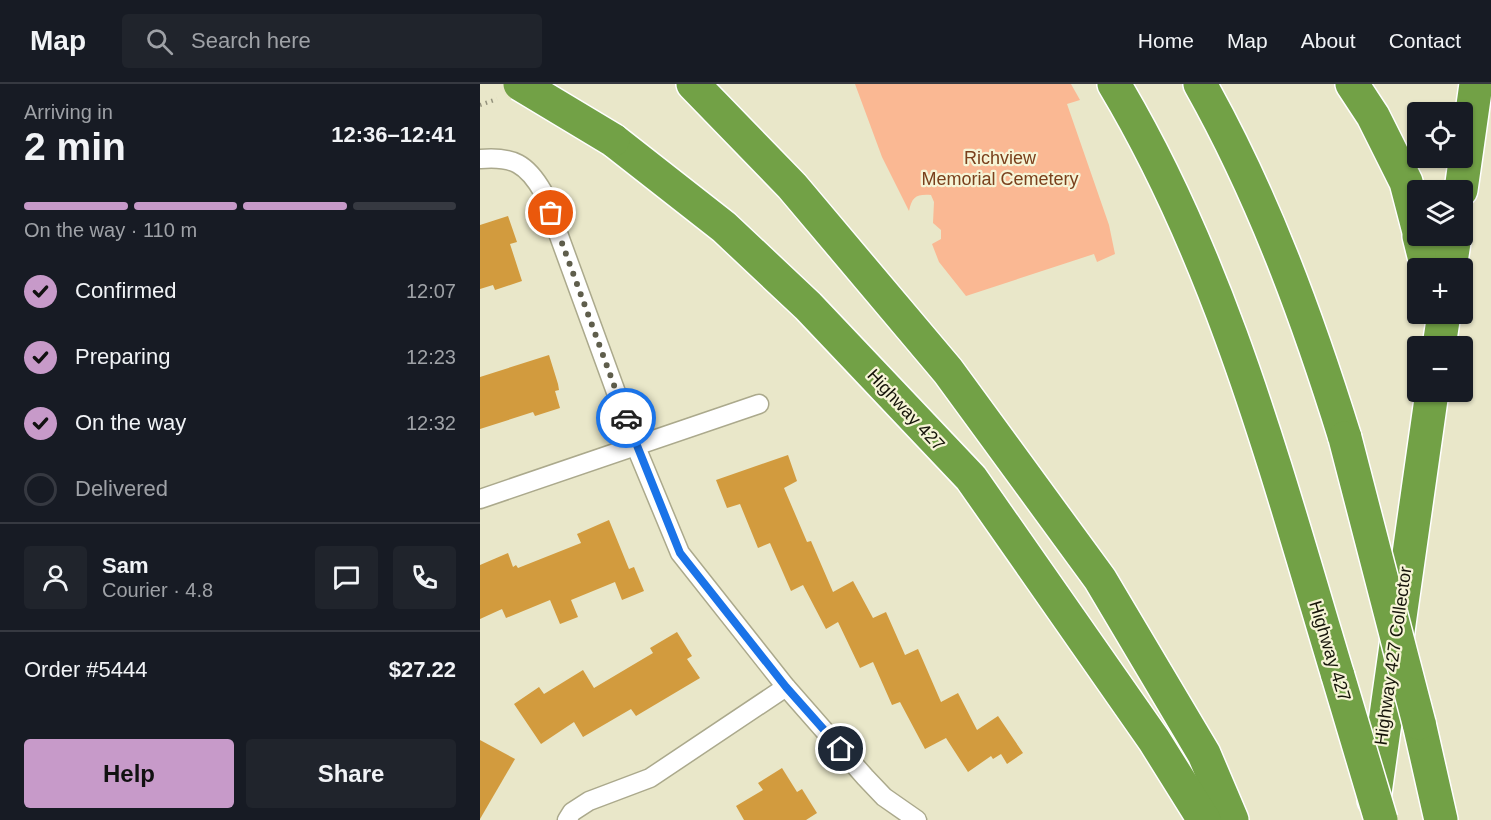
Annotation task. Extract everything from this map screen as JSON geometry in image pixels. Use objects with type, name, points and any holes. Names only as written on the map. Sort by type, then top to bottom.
[{"type":"highway","name":"Highway 427","points":[[520,84],[613,140],[724,227],[808,306],[971,478],[1154,740],[1204,820]]},
{"type":"highway","points":[[693,84],[792,186],[948,370],[1100,579],[1204,754],[1232,820]]},
{"type":"highway","name":"Highway 427","points":[[1114,84],[1147,138],[1214,289],[1282,493],[1381,820]]},
{"type":"highway","points":[[1200,84],[1258,197],[1283,259],[1345,438],[1419,723],[1441,820]]},
{"type":"highway","points":[[1352,84],[1373,116],[1407,186]]},
{"type":"highway","points":[[1462,180],[1476,84]]},
{"type":"highway","points":[[1417,491],[1421,402]]},
{"type":"highway","points":[[1417,491],[1430,402]]},
{"type":"highway","name":"Highway 427 Collector","points":[[1372,820],[1417,491]]},
{"type":"street","points":[[480,159],[497,158],[516,162],[532,172],[543,192],[636,447],[680,553],[786,687],[884,797],[917,820]]},
{"type":"street","points":[[480,499],[759,404]]},
{"type":"street","points":[[567,820],[572,812],[589,801],[650,778],[786,687]]},
{"type":"green space","name":"Richview Memorial Cemetery","points":[[855,84],[1071,84],[1080,100],[1067,104],[1109,225],[1115,254],[1097,262],[1094,254],[966,296],[939,262],[932,244],[941,239],[941,230],[933,223],[934,202],[931,195],[916,197],[909,211],[882,157]]},
{"type":"building","points":[[508,216],[517,242],[510,244],[522,281],[495,290],[493,285],[480,289],[480,225]]},
{"type":"building","points":[[549,355],[558,384],[559,390],[555,391],[560,408],[535,416],[533,412],[480,429],[480,377]]},
{"type":"building","points":[[788,455],[797,481],[784,488],[807,542],[811,541],[833,592],[853,581],[873,618],[886,612],[905,655],[918,649],[941,702],[958,693],[977,730],[998,716],[1023,753],[1007,764],[1001,754],[993,759],[991,756],[968,772],[946,738],[925,749],[900,702],[892,705],[873,662],[860,668],[838,622],[826,629],[803,585],[791,591],[770,543],[758,548],[740,504],[727,508],[716,480]]},
{"type":"building","points":[[609,520],[629,569],[634,567],[644,591],[622,600],[615,582],[571,600],[578,617],[560,624],[550,600],[506,618],[502,609],[480,619],[480,565],[508,553],[513,567],[516,565],[518,568],[581,543],[577,534]]},
{"type":"building","points":[[677,632],[692,656],[687,659],[700,678],[636,716],[631,709],[583,737],[574,722],[541,744],[514,704],[539,687],[544,694],[583,670],[594,688],[653,653],[650,648]]},
{"type":"building","points":[[480,740],[515,759],[480,819]]},
{"type":"building","points":[[782,768],[797,792],[802,789],[817,813],[806,820],[744,820],[736,806],[763,790],[758,783]]},
{"type":"way so far","points":[[551,213],[626,418]]},
{"type":"route","points":[[626,418],[666,524],[680,553],[786,687],[841,749]]}]
